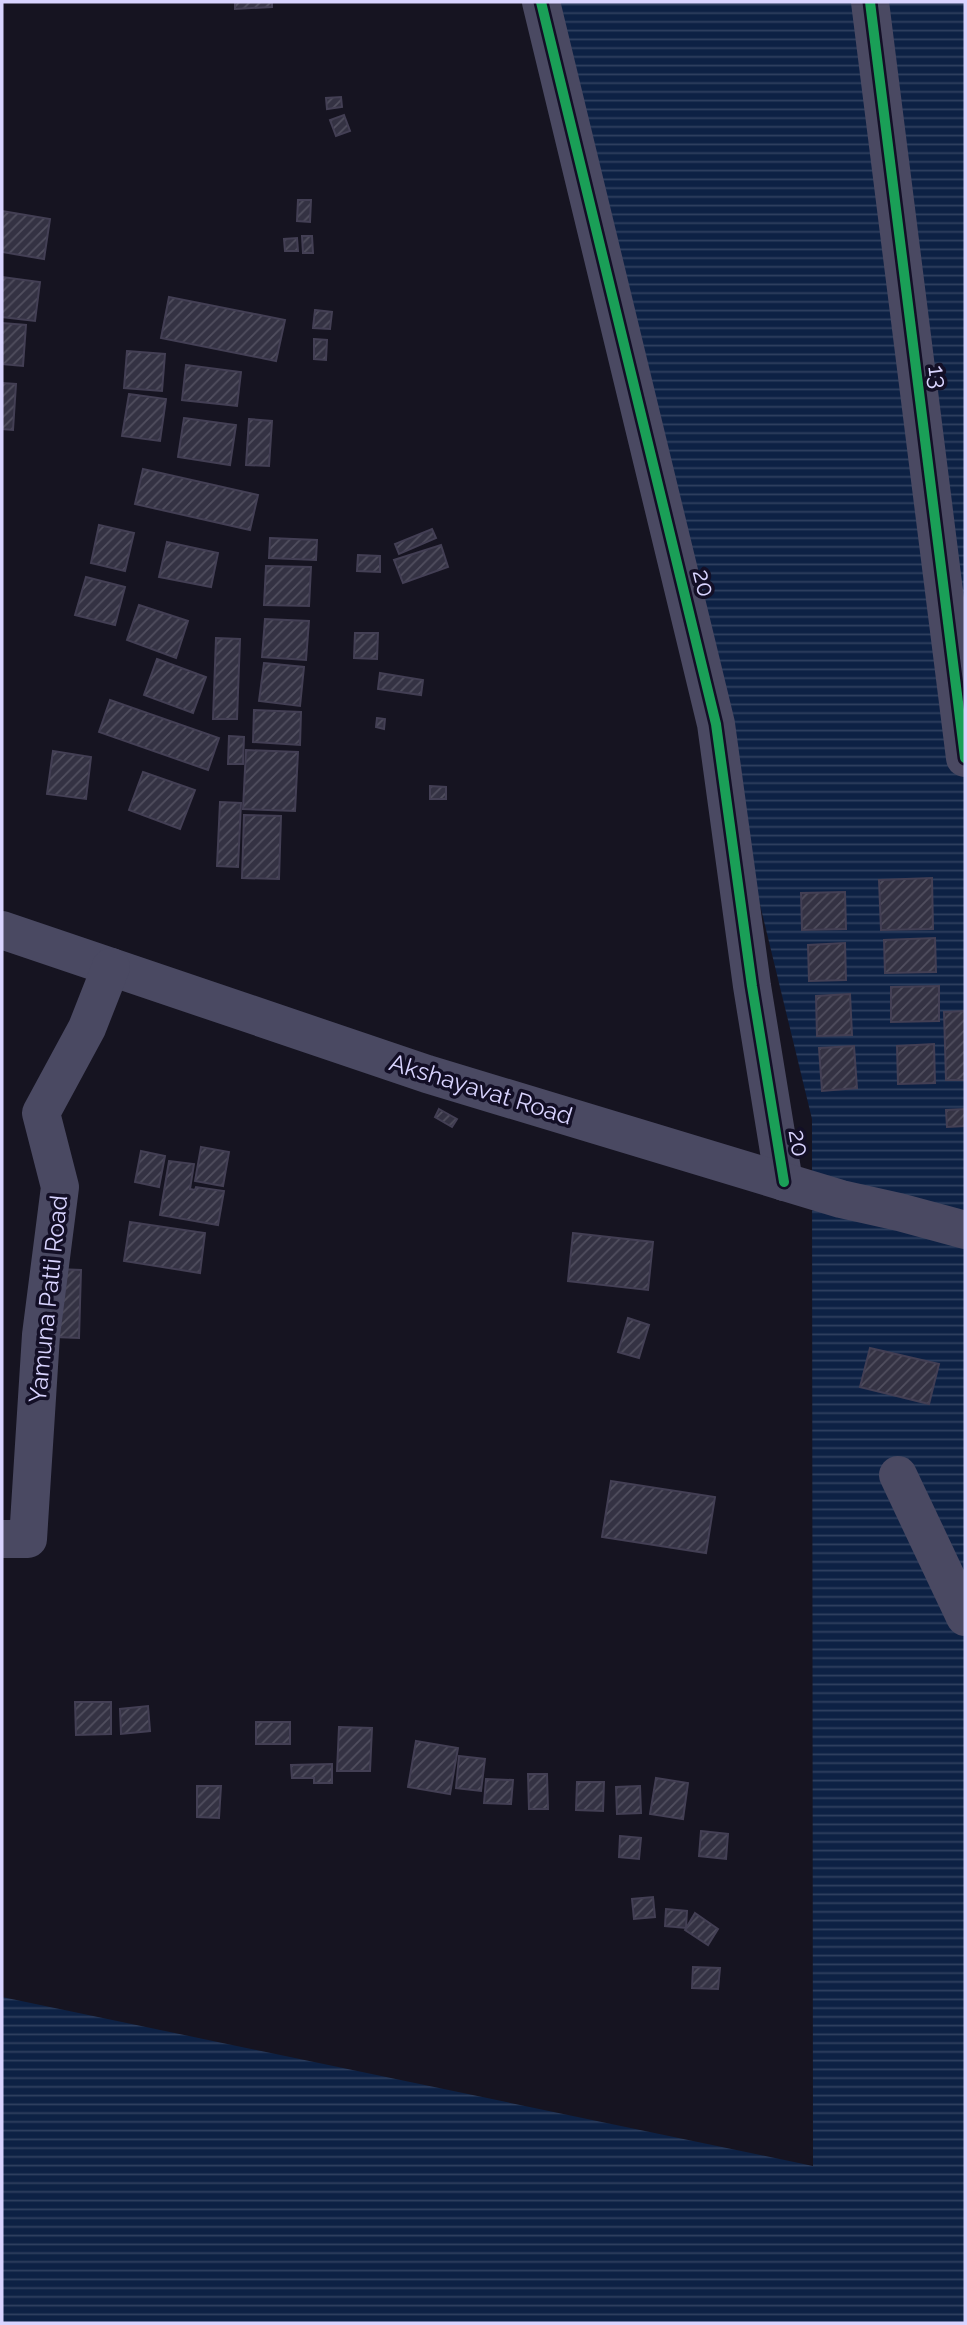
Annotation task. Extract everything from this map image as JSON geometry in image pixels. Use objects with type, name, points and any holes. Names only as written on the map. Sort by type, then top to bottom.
[{"type":"street","name":"20","points":[[541,2],[716,724],[752,986],[784,1182]]},
{"type":"street","name":"13","points":[[870,2],[965,758]]},
{"type":"street","name":"Akshayavat Road","points":[[2,930],[427,1074],[841,1199],[965,1230]]},
{"type":"street","name":"Yamuna Patti Road","points":[[2,1539],[28,1539],[41,1335],[60,1187],[41,1113],[87,1028],[111,967]]},
{"type":"street","points":[[898,1475],[965,1617]]},
{"type":"water","points":[[541,2],[965,2],[965,2323],[2,2323],[2,1997],[813,2166],[812,1119]]},
{"type":"building","points":[[235,2],[272,2],[272,7],[235,9]]},
{"type":"building","points":[[341,97],[342,107],[327,109],[326,98]]},
{"type":"building","points":[[344,115],[350,131],[336,136],[330,120]]},
{"type":"building","points":[[298,200],[311,200],[310,222],[297,221]]},
{"type":"building","points":[[2,211],[50,219],[44,259],[2,252]]},
{"type":"building","points":[[302,236],[312,236],[313,253],[303,253]]},
{"type":"building","points":[[297,238],[298,251],[285,251],[284,239]]},
{"type":"building","points":[[2,277],[40,282],[35,321],[2,317]]},
{"type":"building","points":[[169,297],[285,320],[276,361],[161,338]]},
{"type":"building","points":[[315,310],[332,312],[330,329],[313,328]]},
{"type":"building","points":[[2,323],[26,325],[23,366],[2,364]]},
{"type":"building","points":[[314,339],[327,340],[326,360],[314,359]]},
{"type":"building","points":[[127,351],[165,354],[162,391],[124,388]]},
{"type":"building","points":[[186,365],[241,372],[237,406],[182,400]]},
{"type":"building","points":[[2,383],[16,384],[13,430],[2,429]]},
{"type":"building","points":[[129,394],[166,399],[160,441],[122,436]]},
{"type":"building","points":[[184,418],[236,425],[230,465],[178,457]]},
{"type":"building","points":[[249,419],[272,421],[269,466],[246,465]]},
{"type":"building","points":[[143,469],[258,495],[250,530],[135,504]]},
{"type":"building","points":[[99,525],[134,533],[125,571],[91,563]]},
{"type":"building","points":[[432,529],[436,538],[399,554],[395,544]]},
{"type":"building","points":[[270,538],[317,540],[316,560],[269,558]]},
{"type":"building","points":[[167,542],[218,553],[211,587],[159,577]]},
{"type":"building","points":[[441,545],[448,567],[403,583],[394,560]]},
{"type":"building","points":[[358,555],[380,556],[380,572],[357,571]]},
{"type":"building","points":[[266,566],[311,567],[309,606],[264,605]]},
{"type":"building","points":[[86,577],[125,587],[115,625],[75,615]]},
{"type":"building","points":[[139,605],[188,621],[176,658],[127,640]]},
{"type":"building","points":[[265,619],[309,621],[306,660],[262,657]]},
{"type":"building","points":[[355,633],[378,633],[377,659],[354,658]]},
{"type":"building","points":[[216,638],[240,639],[237,719],[213,719]]},
{"type":"building","points":[[157,659],[206,677],[193,713],[144,695]]},
{"type":"building","points":[[264,663],[304,667],[300,706],[259,701]]},
{"type":"building","points":[[380,673],[423,680],[421,695],[378,689]]},
{"type":"building","points":[[110,700],[219,738],[208,770],[99,732]]},
{"type":"building","points":[[254,710],[301,712],[300,745],[253,742]]},
{"type":"building","points":[[377,718],[385,719],[384,729],[376,727]]},
{"type":"building","points":[[229,736],[244,737],[243,764],[228,764]]},
{"type":"building","points":[[246,750],[298,752],[295,811],[243,809]]},
{"type":"building","points":[[53,751],[91,757],[86,799],[47,794]]},
{"type":"building","points":[[143,772],[195,790],[180,829],[129,810]]},
{"type":"building","points":[[430,786],[446,787],[446,799],[430,799]]},
{"type":"building","points":[[220,802],[241,803],[238,867],[217,866]]},
{"type":"building","points":[[244,815],[281,816],[279,879],[242,878]]},
{"type":"building","points":[[932,878],[933,929],[881,930],[879,880]]},
{"type":"building","points":[[845,892],[846,929],[802,930],[801,893]]},
{"type":"building","points":[[935,938],[936,972],[885,973],[884,940]]},
{"type":"building","points":[[845,943],[846,980],[809,981],[808,945]]},
{"type":"building","points":[[939,986],[939,1021],[891,1022],[891,987]]},
{"type":"building","points":[[850,994],[852,1035],[817,1036],[816,996]]},
{"type":"building","points":[[965,1011],[965,1080],[946,1080],[944,1012]]},
{"type":"building","points":[[934,1044],[935,1083],[898,1084],[897,1046]]},
{"type":"building","points":[[854,1046],[857,1088],[822,1091],[819,1048]]},
{"type":"building","points":[[439,1109],[457,1119],[452,1127],[435,1117]]},
{"type":"building","points":[[965,1109],[965,1126],[947,1127],[946,1110]]},
{"type":"building","points":[[201,1147],[229,1152],[223,1186],[195,1181]]},
{"type":"building","points":[[141,1151],[165,1156],[159,1187],[135,1182]]},
{"type":"building","points":[[169,1161],[194,1164],[190,1189],[195,1190],[196,1187],[224,1191],[218,1225],[160,1215]]},
{"type":"building","points":[[130,1222],[205,1233],[200,1273],[124,1261]]},
{"type":"building","points":[[573,1233],[653,1242],[648,1290],[568,1281]]},
{"type":"building","points":[[57,1269],[81,1270],[79,1338],[55,1337]]},
{"type":"building","points":[[628,1318],[649,1325],[639,1358],[618,1352]]},
{"type":"building","points":[[870,1348],[939,1364],[929,1404],[860,1387]]},
{"type":"building","points":[[611,1481],[715,1497],[706,1553],[602,1537]]},
{"type":"building","points":[[75,1702],[111,1702],[111,1734],[76,1735]]},
{"type":"building","points":[[148,1706],[150,1731],[121,1734],[120,1709]]},
{"type":"building","points":[[256,1722],[290,1722],[290,1744],[256,1744]]},
{"type":"building","points":[[339,1727],[372,1728],[370,1771],[337,1771]]},
{"type":"building","points":[[416,1741],[458,1748],[450,1794],[408,1787]]},
{"type":"building","points":[[459,1756],[485,1759],[481,1791],[456,1788]]},
{"type":"building","points":[[332,1764],[332,1783],[314,1783],[314,1778],[292,1778],[291,1765]]},
{"type":"building","points":[[528,1774],[547,1774],[548,1809],[529,1809]]},
{"type":"building","points":[[656,1778],[688,1783],[683,1819],[650,1814]]},
{"type":"building","points":[[486,1779],[513,1780],[511,1804],[484,1803]]},
{"type":"building","points":[[577,1782],[604,1782],[603,1811],[576,1810]]},
{"type":"building","points":[[197,1786],[221,1786],[219,1818],[197,1817]]},
{"type":"building","points":[[640,1786],[641,1813],[617,1814],[616,1787]]},
{"type":"building","points":[[701,1831],[728,1834],[726,1859],[699,1856]]},
{"type":"building","points":[[620,1836],[641,1838],[639,1859],[619,1857]]},
{"type":"building","points":[[653,1897],[655,1917],[634,1919],[632,1899]]},
{"type":"building","points":[[666,1909],[687,1911],[686,1928],[665,1926]]},
{"type":"building","points":[[695,1913],[718,1929],[708,1945],[685,1930]]},
{"type":"building","points":[[693,1967],[720,1968],[718,1989],[692,1988]]},
{"type":"cycle path","points":[[541,2],[716,724],[752,986],[784,1182]]},
{"type":"cycle path","points":[[870,2],[965,758]]}]
